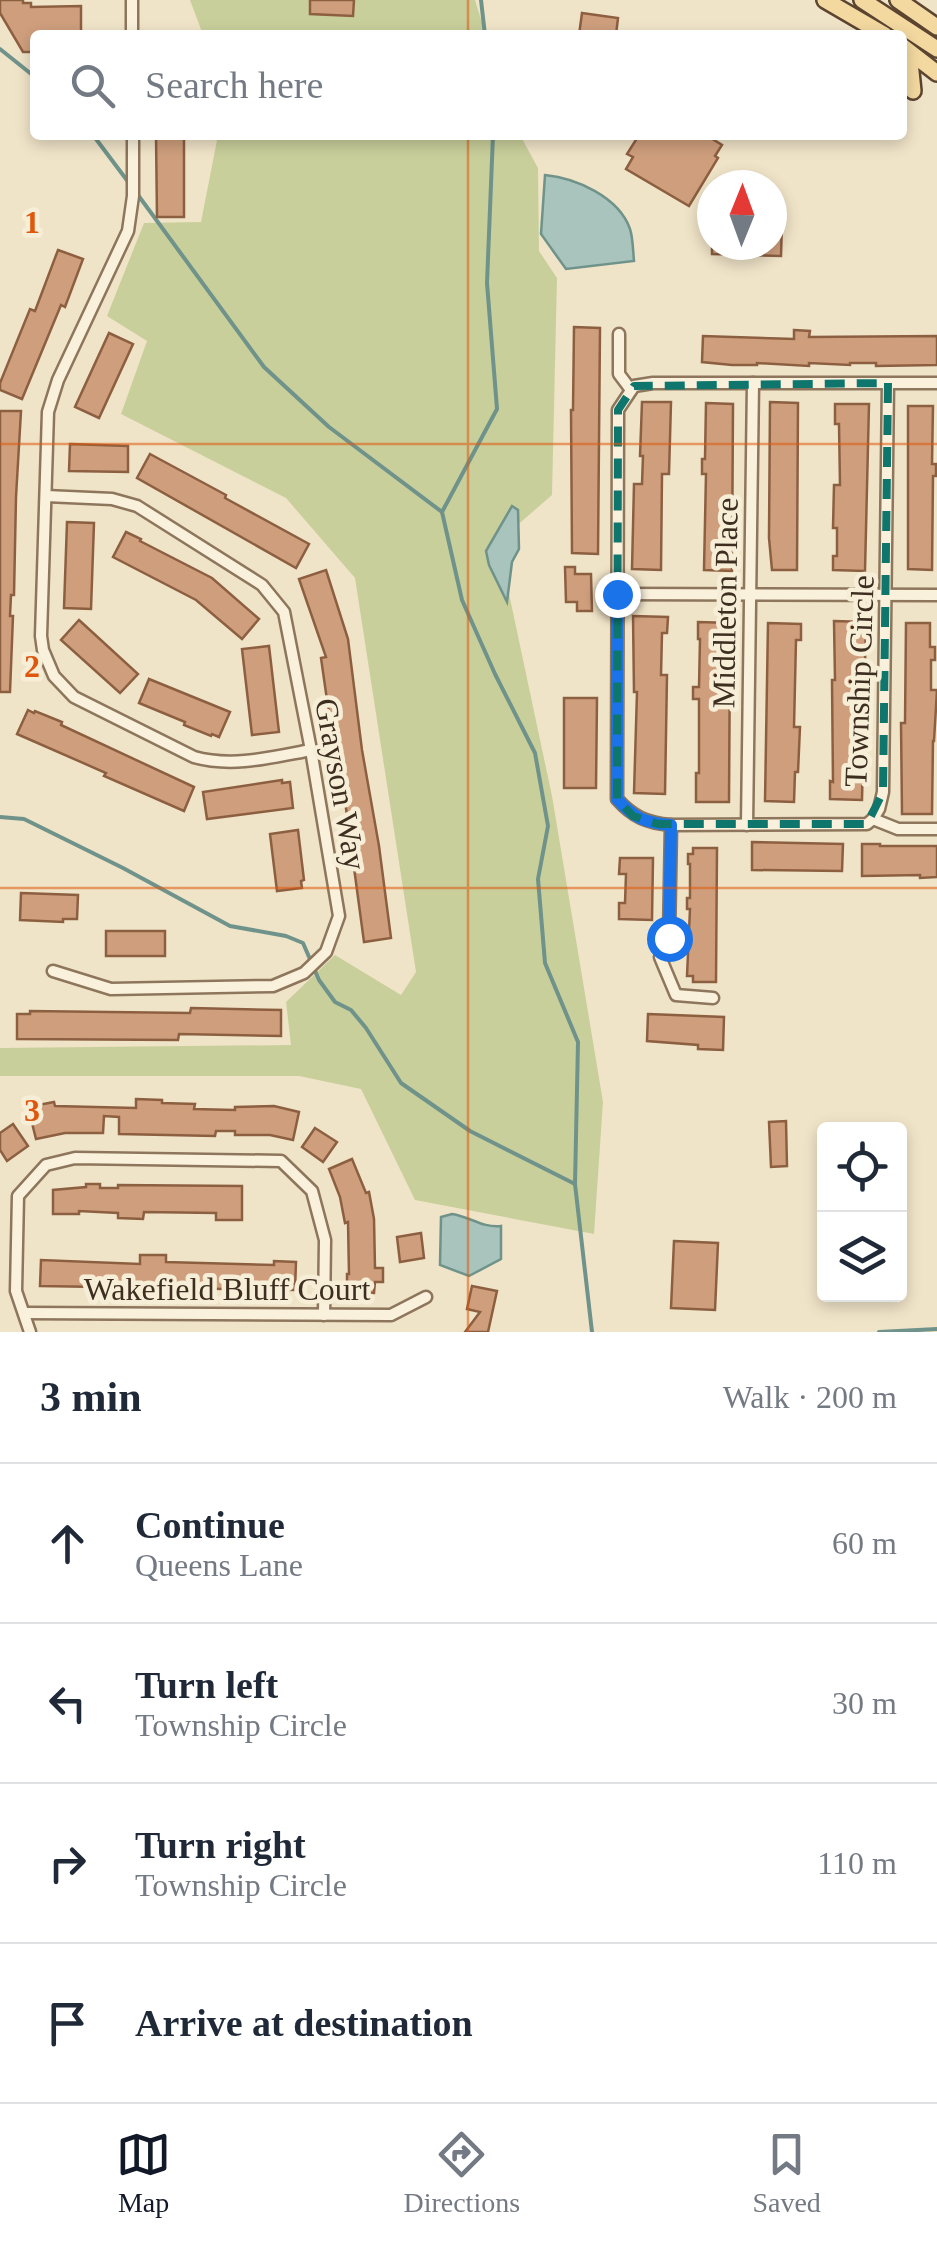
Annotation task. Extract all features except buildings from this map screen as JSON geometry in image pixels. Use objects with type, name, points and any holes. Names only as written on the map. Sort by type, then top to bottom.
[{"type":"main road","points":[[825,0],[876,30]]},
{"type":"main road","points":[[862,0],[937,49]]},
{"type":"main road","points":[[898,0],[937,27]]},
{"type":"main road","points":[[907,51],[937,73]]},
{"type":"main road","points":[[907,56],[913,91]]},
{"type":"street","points":[[132,0],[132,30]]},
{"type":"street","points":[[133,140],[133,196],[128,231],[58,380],[48,412],[41,636],[47,663],[62,688],[74,697],[194,757],[236,762],[312,750]]},
{"type":"street","points":[[619,334],[619,374],[631,390],[652,382],[937,383]]},
{"type":"street","name":"Middleton Place","points":[[747,825],[753,383]]},
{"type":"street","name":"Township Circle","points":[[631,390],[618,410],[617,799],[632,816],[658,824],[838,825],[867,824],[884,792],[888,383]]},
{"type":"street","name":"Grayson Way","points":[[46,496],[112,499],[150,512],[262,585],[284,612],[339,916],[326,952],[304,973],[273,986],[111,988],[52,971]]},
{"type":"street","points":[[617,594],[937,595]]},
{"type":"street","points":[[873,819],[898,829],[937,830]]},
{"type":"street","points":[[671,825],[669,938],[660,958],[676,995],[713,998]]},
{"type":"street","points":[[30,1332],[16,1291],[18,1196],[46,1164],[75,1158],[281,1161],[312,1191],[325,1240],[324,1314]]},
{"type":"street","name":"Wakefield Bluff Court","points":[[24,1313],[391,1315],[426,1297]]},
{"type":"highlighted area","points":[[888,383],[883,792],[867,824],[658,824],[633,816],[617,799],[618,410],[634,386]]},
{"type":"green space","points":[[190,0],[475,0],[484,30],[201,30]]},
{"type":"green space","points":[[217,140],[523,140],[538,168],[539,251],[557,278],[552,495],[498,542],[552,796],[603,1102],[594,1234],[415,1200],[361,1089],[299,1076],[0,1076],[0,1048],[291,1045],[286,1002],[335,955],[401,995],[416,972],[355,578],[286,498],[121,414],[147,341],[107,316],[144,223],[201,222]]},
{"type":"water","points":[[545,175],[583,185],[616,207],[630,229],[634,261],[566,269],[541,234]]},
{"type":"water","points":[[512,506],[518,510],[519,549],[512,562],[507,602],[486,551]]},
{"type":"water","points":[[452,1214],[501,1226],[501,1259],[469,1276],[440,1265],[441,1217]]},
{"type":"waterway","points":[[481,0],[484,30]]},
{"type":"waterway","points":[[0,49],[30,73]]},
{"type":"waterway","points":[[97,140],[129,183]]},
{"type":"waterway","points":[[442,512],[497,409],[487,283],[493,140]]},
{"type":"waterway","points":[[138,195],[264,367],[329,427],[442,512],[462,600],[535,753],[548,826],[538,879],[545,963],[578,1042],[575,1184],[592,1332]]},
{"type":"waterway","points":[[0,817],[24,819],[230,926],[303,943],[319,980],[335,1002],[351,1010],[366,1028],[401,1083],[470,1131],[575,1184]]},
{"type":"waterway","points":[[879,1332],[937,1329]]},
{"type":"route","points":[[617,594],[617,799],[632,816],[671,825],[669,938]]}]
